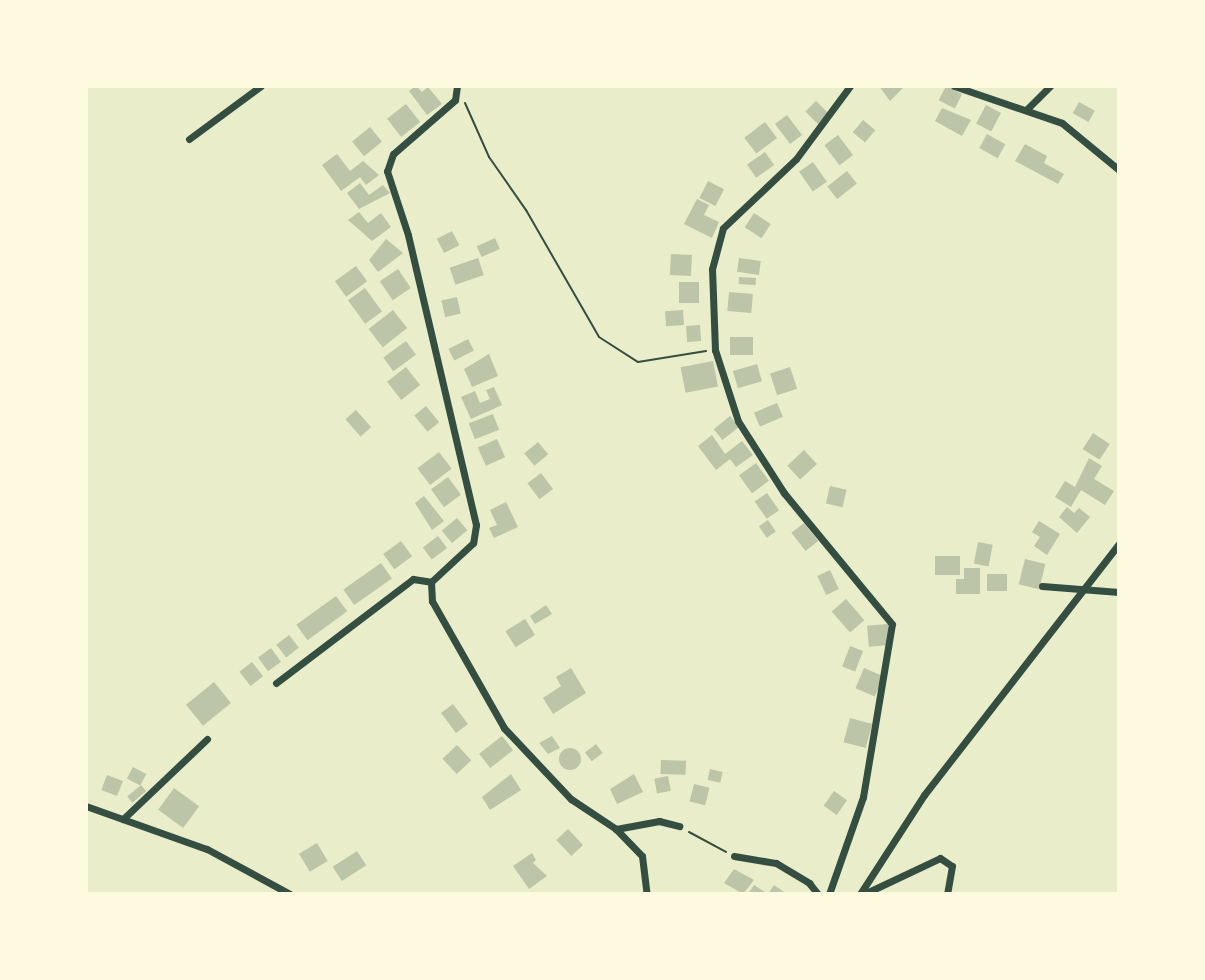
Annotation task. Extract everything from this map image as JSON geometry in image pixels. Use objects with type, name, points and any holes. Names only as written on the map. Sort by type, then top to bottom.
[{"type":"street","points":[[189,139],[261,86]]},
{"type":"street","points":[[829,894],[863,797],[892,624],[752,447],[715,350],[712,269],[723,228],[796,159],[850,86]]},
{"type":"street","points":[[954,86],[1062,123],[1119,170]]},
{"type":"street","points":[[1027,109],[1050,86]]},
{"type":"street","points":[[431,582],[473,543],[476,525],[408,235],[387,171],[393,154],[447,111],[458,89]]},
{"type":"street","points":[[862,894],[924,795],[1091,586],[1119,544]]},
{"type":"street","points":[[276,683],[413,579],[431,582]]},
{"type":"street","points":[[431,582],[432,601],[443,625],[504,728],[571,799],[616,829],[642,856],[647,894]]},
{"type":"street","points":[[1042,586],[1091,586],[1119,592]]},
{"type":"street","points":[[123,819],[207,739]]},
{"type":"street","points":[[86,806],[207,849],[290,894]]},
{"type":"street","points":[[616,829],[659,821],[679,826]]},
{"type":"street","points":[[734,856],[776,863],[809,883],[818,894]]},
{"type":"street","points":[[862,894],[940,858],[952,866],[947,894]]},
{"type":"path","points":[[458,89],[489,157],[599,337],[638,362],[715,350]]},
{"type":"path","points":[[679,826],[734,856]]},
{"type":"building","points":[[416,86],[422,92],[428,87],[442,104],[427,115],[409,91]]},
{"type":"building","points":[[879,86],[901,86],[903,88],[890,101]]},
{"type":"building","points":[[946,86],[962,94],[955,108],[939,100]]},
{"type":"building","points":[[816,101],[829,114],[818,124],[805,112]]},
{"type":"building","points":[[1079,102],[1095,111],[1088,122],[1073,113]]},
{"type":"building","points":[[406,104],[420,122],[401,137],[387,119]]},
{"type":"building","points":[[986,105],[1001,113],[991,132],[976,124]]},
{"type":"building","points":[[942,108],[971,120],[962,136],[935,121]]},
{"type":"building","points":[[787,115],[802,135],[790,144],[775,124]]},
{"type":"building","points":[[863,120],[875,130],[865,143],[853,132]]},
{"type":"building","points":[[765,122],[777,138],[756,154],[744,138]]},
{"type":"building","points":[[370,127],[382,142],[364,156],[352,141]]},
{"type":"building","points":[[987,134],[1005,144],[998,158],[979,148]]},
{"type":"building","points":[[838,135],[853,155],[839,165],[824,145]]},
{"type":"building","points":[[1025,144],[1047,156],[1044,163],[1064,174],[1058,184],[1015,161]]},
{"type":"building","points":[[765,152],[774,165],[756,178],[747,165]]},
{"type":"building","points":[[337,154],[350,171],[363,161],[379,175],[366,185],[360,177],[341,191],[322,165]]},
{"type":"building","points":[[813,162],[827,182],[813,191],[799,172]]},
{"type":"building","points":[[847,171],[857,184],[837,199],[827,186]]},
{"type":"building","points":[[708,181],[724,189],[715,206],[699,198]]},
{"type":"building","points":[[360,183],[369,195],[383,185],[390,193],[359,209],[347,193]]},
{"type":"building","points":[[697,199],[709,205],[704,215],[719,222],[712,238],[684,224]]},
{"type":"building","points":[[359,212],[368,223],[381,213],[391,227],[372,241],[348,220]]},
{"type":"building","points":[[754,213],[771,224],[762,238],[745,227]]},
{"type":"building","points":[[452,231],[459,245],[444,253],[437,239]]},
{"type":"building","points":[[495,238],[500,249],[482,257],[477,246]]},
{"type":"building","points":[[386,239],[403,253],[378,272],[369,260]]},
{"type":"building","points":[[671,254],[692,255],[691,276],[670,275]]},
{"type":"building","points":[[478,258],[484,275],[455,285],[450,268]]},
{"type":"building","points":[[739,258],[761,261],[759,275],[737,272]]},
{"type":"building","points":[[356,266],[367,281],[346,297],[335,281]]},
{"type":"building","points":[[398,269],[411,288],[393,300],[380,281]]},
{"type":"building","points":[[739,277],[756,278],[756,285],[739,284]]},
{"type":"building","points":[[679,282],[699,282],[699,303],[679,303]]},
{"type":"building","points":[[365,288],[382,311],[365,324],[348,300]]},
{"type":"building","points":[[729,292],[753,294],[751,313],[727,311]]},
{"type":"building","points":[[457,297],[461,314],[445,317],[441,301]]},
{"type":"building","points":[[393,310],[407,328],[383,347],[369,329]]},
{"type":"building","points":[[683,310],[684,325],[666,326],[665,311]]},
{"type":"building","points":[[700,325],[701,341],[687,342],[686,326]]},
{"type":"building","points":[[730,337],[753,337],[753,355],[730,355]]},
{"type":"building","points":[[468,339],[474,351],[454,361],[448,349]]},
{"type":"building","points":[[406,341],[416,355],[393,371],[383,357]]},
{"type":"building","points":[[489,354],[498,376],[472,387],[464,369]]},
{"type":"building","points":[[713,361],[718,387],[686,393],[681,367]]},
{"type":"building","points":[[757,364],[762,381],[738,388],[733,371]]},
{"type":"building","points":[[406,367],[420,385],[401,400],[387,382]]},
{"type":"building","points":[[790,367],[797,389],[777,395],[770,373]]},
{"type":"building","points":[[494,387],[502,405],[471,419],[461,397],[475,391],[480,403],[490,399],[486,390]]},
{"type":"building","points":[[777,403],[783,417],[760,427],[754,413]]},
{"type":"building","points":[[426,406],[439,422],[428,432],[414,415]]},
{"type":"building","points":[[356,410],[371,427],[361,437],[345,419]]},
{"type":"building","points":[[493,414],[499,430],[475,439],[469,423]]},
{"type":"building","points":[[730,416],[739,427],[722,440],[714,429]]},
{"type":"building","points":[[1093,433],[1110,444],[1099,460],[1083,449]]},
{"type":"building","points":[[712,435],[725,454],[742,441],[753,455],[736,467],[730,459],[716,470],[698,446]]},
{"type":"building","points":[[497,439],[505,457],[486,466],[478,448]]},
{"type":"building","points":[[538,442],[548,454],[534,466],[524,454]]},
{"type":"building","points":[[804,450],[817,464],[800,480],[787,466]]},
{"type":"building","points":[[439,452],[452,469],[430,485],[417,468]]},
{"type":"building","points":[[1089,458],[1102,466],[1094,479],[1114,491],[1105,505],[1081,490],[1071,507],[1055,497],[1065,481],[1075,487]]},
{"type":"building","points":[[756,463],[769,481],[752,493],[739,475]]},
{"type":"building","points":[[541,473],[553,489],[539,499],[527,483]]},
{"type":"building","points":[[448,477],[461,495],[444,507],[431,489]]},
{"type":"building","points":[[830,486],[847,490],[843,507],[826,504]]},
{"type":"building","points":[[767,493],[779,510],[767,519],[755,502]]},
{"type":"building","points":[[424,496],[444,521],[432,530],[415,503]]},
{"type":"building","points":[[506,502],[518,527],[494,538],[489,528],[497,525],[490,510]]},
{"type":"building","points":[[1067,507],[1074,513],[1079,508],[1090,517],[1077,533],[1059,517]]},
{"type":"building","points":[[457,518],[467,530],[452,543],[442,531]]},
{"type":"building","points":[[768,520],[776,532],[767,538],[759,526]]},
{"type":"building","points":[[1039,521],[1060,534],[1047,555],[1034,546],[1040,537],[1032,532]]},
{"type":"building","points":[[804,523],[818,541],[806,551],[791,533]]},
{"type":"building","points":[[438,536],[447,548],[432,559],[423,547]]},
{"type":"building","points":[[401,541],[412,556],[394,569],[383,554]]},
{"type":"building","points":[[978,542],[993,545],[989,566],[974,564]]},
{"type":"building","points":[[935,556],[960,556],[960,575],[935,575]]},
{"type":"building","points":[[1025,559],[1045,564],[1039,589],[1019,584]]},
{"type":"building","points":[[381,563],[392,579],[354,605],[343,589]]},
{"type":"building","points":[[964,568],[980,568],[980,594],[956,594],[956,579],[964,579]]},
{"type":"building","points":[[830,570],[839,589],[826,595],[817,576]]},
{"type":"building","points":[[987,574],[1007,574],[1007,591],[987,591]]},
{"type":"building","points":[[336,596],[347,611],[308,640],[296,625]]},
{"type":"building","points":[[846,599],[864,620],[850,633],[832,611]]},
{"type":"building","points":[[546,605],[552,614],[535,624],[530,616]]},
{"type":"building","points":[[525,619],[535,635],[516,647],[505,631]]},
{"type":"building","points":[[888,624],[890,645],[869,647],[867,626]]},
{"type":"building","points":[[289,635],[299,648],[286,657],[276,645]]},
{"type":"building","points":[[850,646],[863,651],[855,672],[842,667]]},
{"type":"building","points":[[271,648],[281,662],[268,671],[258,657]]},
{"type":"building","points":[[252,662],[263,676],[250,686],[239,672]]},
{"type":"building","points":[[571,668],[586,693],[553,714],[543,698],[561,686],[556,677]]},
{"type":"building","points":[[864,668],[883,676],[875,696],[855,688]]},
{"type":"building","points":[[214,682],[231,703],[203,726],[186,705]]},
{"type":"building","points":[[453,704],[468,724],[456,733],[441,713]]},
{"type":"building","points":[[850,718],[872,724],[866,748],[844,742]]},
{"type":"building","points":[[502,736],[513,750],[490,768],[479,754]]},
{"type":"building","points":[[552,736],[560,748],[548,754],[539,743]]},
{"type":"building","points":[[596,744],[603,753],[592,761],[585,753]]},
{"type":"building","points":[[457,745],[471,760],[457,774],[442,759]]},
{"type":"building","points":[[566,748],[574,748],[581,759],[574,770],[566,770],[559,763],[559,755]]},
{"type":"building","points":[[661,760],[686,761],[685,775],[661,774]]},
{"type":"building","points":[[133,767],[146,774],[140,786],[127,778]]},
{"type":"building","points":[[710,769],[723,772],[720,783],[708,780]]},
{"type":"building","points":[[511,774],[521,790],[490,810],[482,797]]},
{"type":"building","points":[[634,774],[643,792],[617,804],[610,789]]},
{"type":"building","points":[[107,775],[123,781],[117,796],[101,790]]},
{"type":"building","points":[[668,776],[671,791],[657,793],[654,779]]},
{"type":"building","points":[[694,784],[710,788],[705,805],[690,801]]},
{"type":"building","points":[[141,785],[146,791],[132,803],[127,797]]},
{"type":"building","points":[[174,788],[199,806],[183,828],[158,810]]},
{"type":"building","points":[[834,791],[847,800],[837,815],[824,806]]},
{"type":"building","points":[[568,829],[583,845],[571,856],[556,840]]},
{"type":"building","points":[[317,843],[328,861],[310,872],[299,854]]},
{"type":"building","points":[[357,851],[366,865],[342,881],[333,867]]},
{"type":"building","points":[[532,853],[536,860],[533,863],[547,876],[529,889],[513,866]]},
{"type":"building","points":[[734,869],[754,880],[743,894],[724,883]]},
{"type":"building","points":[[754,885],[768,894],[748,894]]},
{"type":"building","points":[[774,885],[784,892],[782,894],[768,894]]}]
